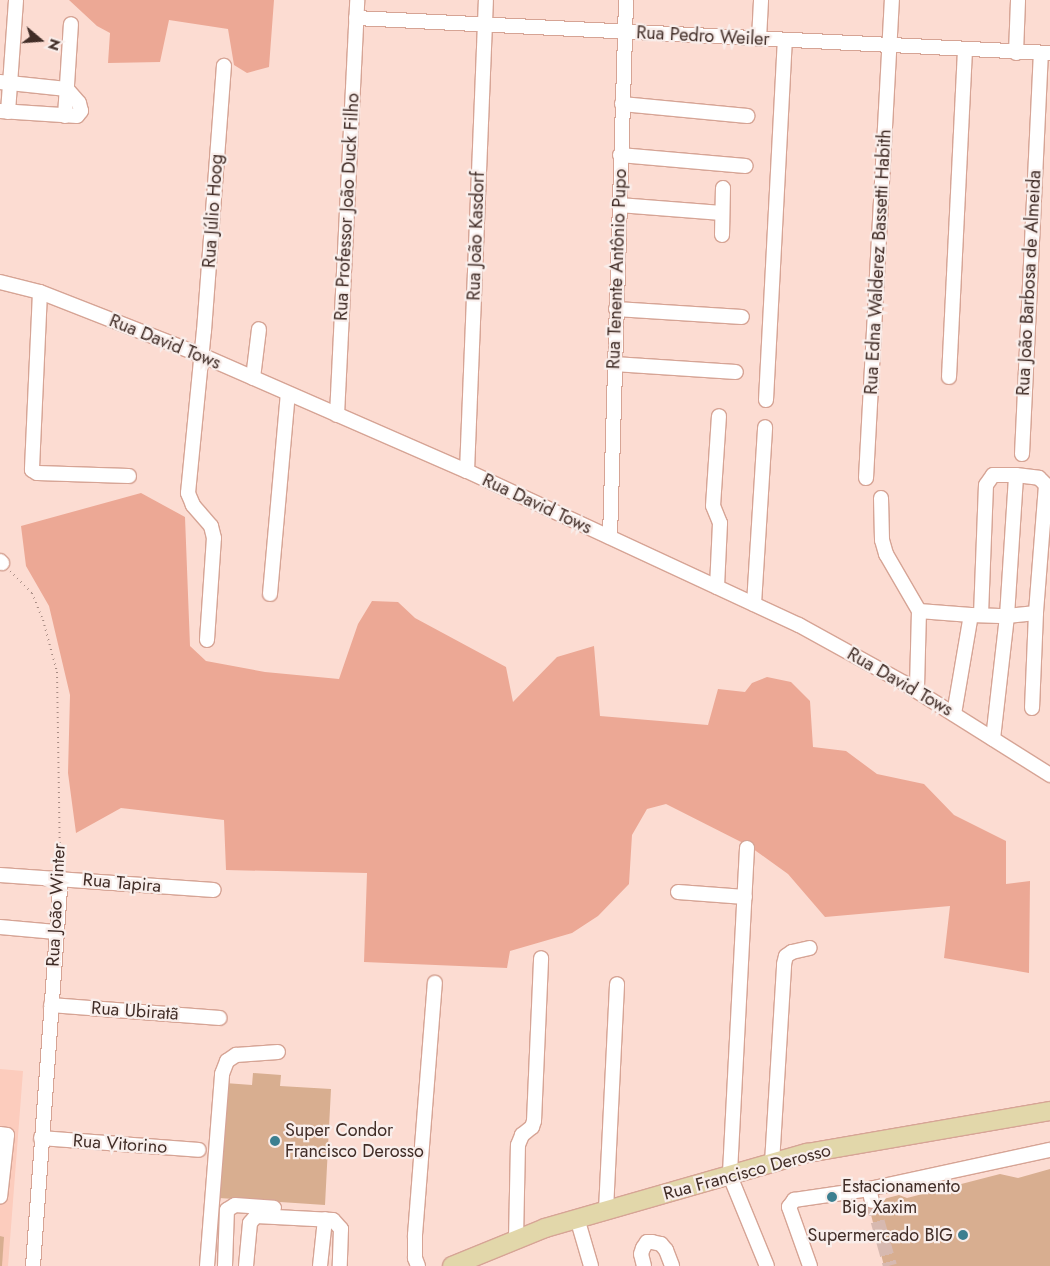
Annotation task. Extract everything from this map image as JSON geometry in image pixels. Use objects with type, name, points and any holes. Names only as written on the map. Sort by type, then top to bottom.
[{"type":"main road","name":"Rua Francisco Derosso","points":[[452,1266],[545,1228],[807,1153],[1050,1111]]},
{"type":"street","points":[[5,82],[66,88],[79,103],[81,111],[77,116],[2,114],[5,82],[16,0]]},
{"type":"street","name":"Rua Professor João Duck Filho","points":[[337,414],[357,0]]},
{"type":"street","name":"Rua João Kasdorf","points":[[466,471],[486,0]]},
{"type":"street","name":"Rua Tenente Antônio Pupo","points":[[610,537],[626,0]]},
{"type":"street","points":[[759,39],[761,0]]},
{"type":"street","name":"Rua Edna Walderez Bassetti Habith","points":[[866,478],[892,0]]},
{"type":"street","points":[[1016,53],[1018,0]]},
{"type":"street","name":"Rua Pedro Weiler","points":[[356,18],[1016,53],[1046,53]]},
{"type":"street","points":[[66,88],[71,24]]},
{"type":"street","points":[[766,400],[785,41]]},
{"type":"street","points":[[949,377],[965,50]]},
{"type":"street","name":"Rua João Barbosa de Almeida","points":[[1022,454],[1046,53]]},
{"type":"street","name":"Rua Júlio Hoog","points":[[207,640],[214,538],[211,526],[193,505],[188,494],[224,66]]},
{"type":"street","points":[[622,104],[747,116]]},
{"type":"street","points":[[620,155],[746,166]]},
{"type":"street","points":[[722,236],[723,188]]},
{"type":"street","points":[[619,204],[722,213]]},
{"type":"street","name":"Rua David Tows","points":[[0,282],[40,292],[253,378],[466,471],[717,586],[799,625],[917,690],[1050,775]]},
{"type":"street","points":[[40,292],[32,470],[37,473],[129,476]]},
{"type":"street","points":[[616,309],[742,317]]},
{"type":"street","points":[[253,378],[258,329]]},
{"type":"street","points":[[614,364],[736,372]]},
{"type":"street","points":[[270,594],[288,394]]},
{"type":"street","points":[[717,586],[720,523],[713,506],[719,416]]},
{"type":"street","points":[[754,604],[766,426]]},
{"type":"street","points":[[954,714],[976,615],[986,485],[993,475],[1039,478],[1046,485],[1036,613],[1032,708]]},
{"type":"street","points":[[993,739],[1007,616],[1016,475]]},
{"type":"street","points":[[881,498],[882,540],[886,554],[919,611],[917,690]]},
{"type":"street","points":[[919,611],[1007,616],[1036,613]]},
{"type":"street","points":[[747,848],[730,1176],[767,1266]]},
{"type":"street","name":"Rua Tapira","points":[[0,875],[213,890]]},
{"type":"street","name":"Rua João Winter","points":[[33,1266],[60,878]]},
{"type":"street","points":[[678,892],[745,897]]},
{"type":"street","points":[[0,927],[56,932]]},
{"type":"street","points":[[772,1163],[784,964],[786,956],[792,952],[810,948]]},
{"type":"street","points":[[516,1240],[518,1145],[522,1135],[532,1127],[534,1121],[542,958]]},
{"type":"street","points":[[418,1266],[414,1258],[415,1235],[435,983]]},
{"type":"street","points":[[606,1210],[617,984]]},
{"type":"street","name":"Rua Ubiratã","points":[[51,1005],[219,1018]]},
{"type":"street","points":[[207,1266],[222,1074],[227,1060],[236,1055],[278,1052]]},
{"type":"street","points":[[0,1134],[7,1135],[0,1197]]},
{"type":"street","name":"Rua Vitorino","points":[[41,1138],[199,1150]]},
{"type":"street","points":[[810,1266],[789,1207],[792,1201],[870,1195],[1050,1150]]},
{"type":"street","points":[[226,1266],[227,1210],[235,1205],[277,1208]]},
{"type":"street","points":[[246,1266],[251,1218],[256,1216],[333,1220],[341,1229],[340,1266]]},
{"type":"street","points":[[577,1218],[591,1266]]},
{"type":"street","points":[[320,1266],[325,1220]]},
{"type":"street","points":[[644,1266],[641,1254],[642,1248],[647,1242],[661,1244],[666,1250],[672,1266]]},
{"type":"path","name":"Rua João Winter","points":[[1,562],[32,593],[43,620],[56,672],[60,878]]},
{"type":"shaded area","points":[[69,0],[274,0],[269,67],[247,73],[234,65],[228,29],[169,20],[160,62],[108,63],[110,33],[97,26]]},
{"type":"shaded area","points":[[141,493],[185,517],[190,646],[206,661],[265,672],[339,679],[358,624],[372,601],[398,602],[415,618],[506,667],[513,702],[557,657],[594,646],[600,716],[708,725],[718,689],[745,692],[752,683],[767,677],[791,682],[810,701],[813,747],[846,751],[877,774],[924,784],[954,815],[1006,841],[1006,884],[1030,881],[1029,973],[944,958],[950,906],[825,917],[788,874],[749,846],[666,804],[647,809],[632,835],[629,884],[598,916],[572,933],[510,951],[507,968],[364,962],[367,873],[226,870],[224,820],[121,808],[76,833],[68,773],[70,695],[49,606],[26,566],[21,526]]},
{"type":"shaded area","points":[[0,1069],[23,1071],[8,1266],[0,1266]]},
{"type":"building","name":"Super Condor Francisco Derosso","points":[[253,1073],[281,1075],[280,1086],[331,1089],[325,1205],[219,1198],[225,1083],[252,1085]]},
{"type":"building","name":"Supermercado BIG","points":[[1050,1169],[1050,1266],[884,1266],[868,1203],[899,1195],[907,1198],[1000,1174],[1018,1178]]},
{"type":"building","points":[[0,1236],[4,1237],[2,1266],[0,1266]]},
{"type":"tunnel","points":[[872,1201],[890,1266]]},
{"type":"place","name":"Super Condor Francisco Derosso","points":[[275,1141]]},
{"type":"place","name":"Estacionamento Big Xaxim","points":[[832,1197]]},
{"type":"place","name":"Supermercado BIG","points":[[963,1235]]}]
